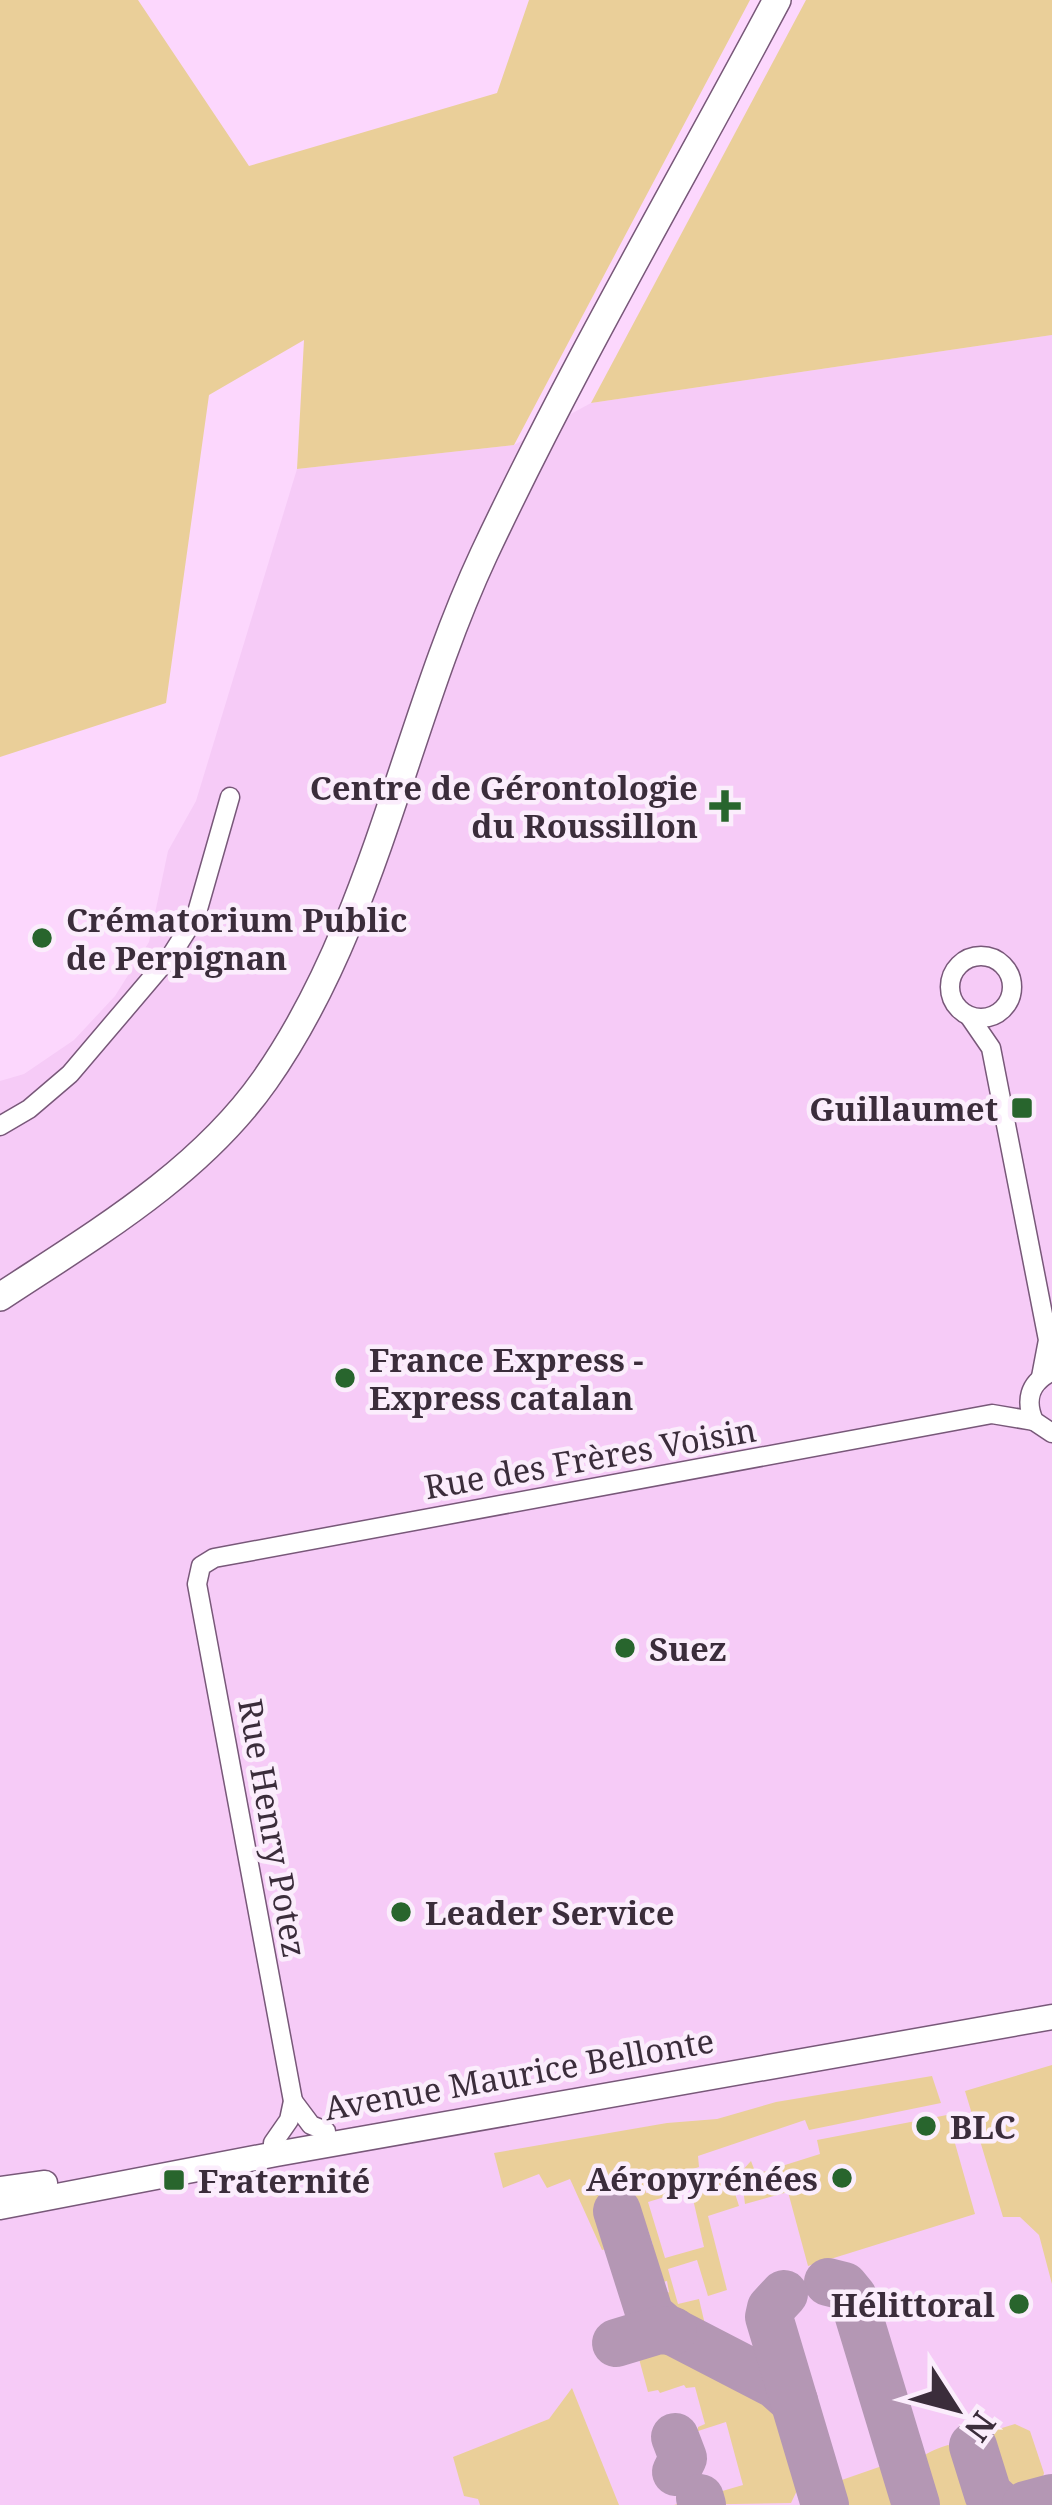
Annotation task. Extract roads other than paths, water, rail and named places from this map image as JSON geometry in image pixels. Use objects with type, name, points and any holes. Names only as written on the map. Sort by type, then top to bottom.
[{"type":"main road","points":[[0,1298],[123,1216],[205,1147],[263,1082],[302,1019],[345,933],[434,675],[483,557],[558,405],[777,0]]},
{"type":"street","points":[[0,1126],[29,1109],[70,1074],[172,954],[196,916],[230,797]]},
{"type":"street","points":[[991,1048],[1000,1011],[1011,996],[1010,976],[997,960],[979,956],[961,962],[949,987],[955,1005],[969,1016],[991,1048],[1050,1343],[1030,1412],[1034,1421],[1052,1433]]},
{"type":"street","points":[[969,1016],[986,1018],[1000,1011]]},
{"type":"street","name":"Rue des Frères Voisin","points":[[201,1566],[214,1558],[992,1414],[1019,1402],[1041,1380]]},
{"type":"street","name":"Rue des Frères Voisin","points":[[992,1414],[1034,1421]]},
{"type":"street","name":"Rue Henry Potez","points":[[201,1566],[197,1584],[292,2101]]},
{"type":"street","name":"Avenue Maurice Bellonte","points":[[0,2188],[113,2175],[326,2132],[1052,2006]]},
{"type":"street","name":"Avenue Maurice Bellonte","points":[[0,2206],[1052,2017]]},
{"type":"street","points":[[292,2101],[311,2125],[326,2132]]},
{"type":"street","points":[[273,2143],[289,2120],[292,2101]]},
{"type":"place","name":"Centre de Gérontologie du Roussillon","points":[[725,806]]},
{"type":"place","name":"Crématorium Public de Perpignan","points":[[42,938]]},
{"type":"place","name":"Guillaumet","points":[[1022,1108]]},
{"type":"place","name":"France Express - Express catalan","points":[[345,1378]]},
{"type":"place","name":"Suez","points":[[625,1648]]},
{"type":"place","name":"Leader Service","points":[[401,1912]]},
{"type":"place","name":"BLC","points":[[926,2126]]},
{"type":"place","name":"Aéropyrénées","points":[[842,2178]]},
{"type":"place","name":"Fraternité","points":[[174,2180]]},
{"type":"place","name":"Hélittoral","points":[[1019,2304]]}]
